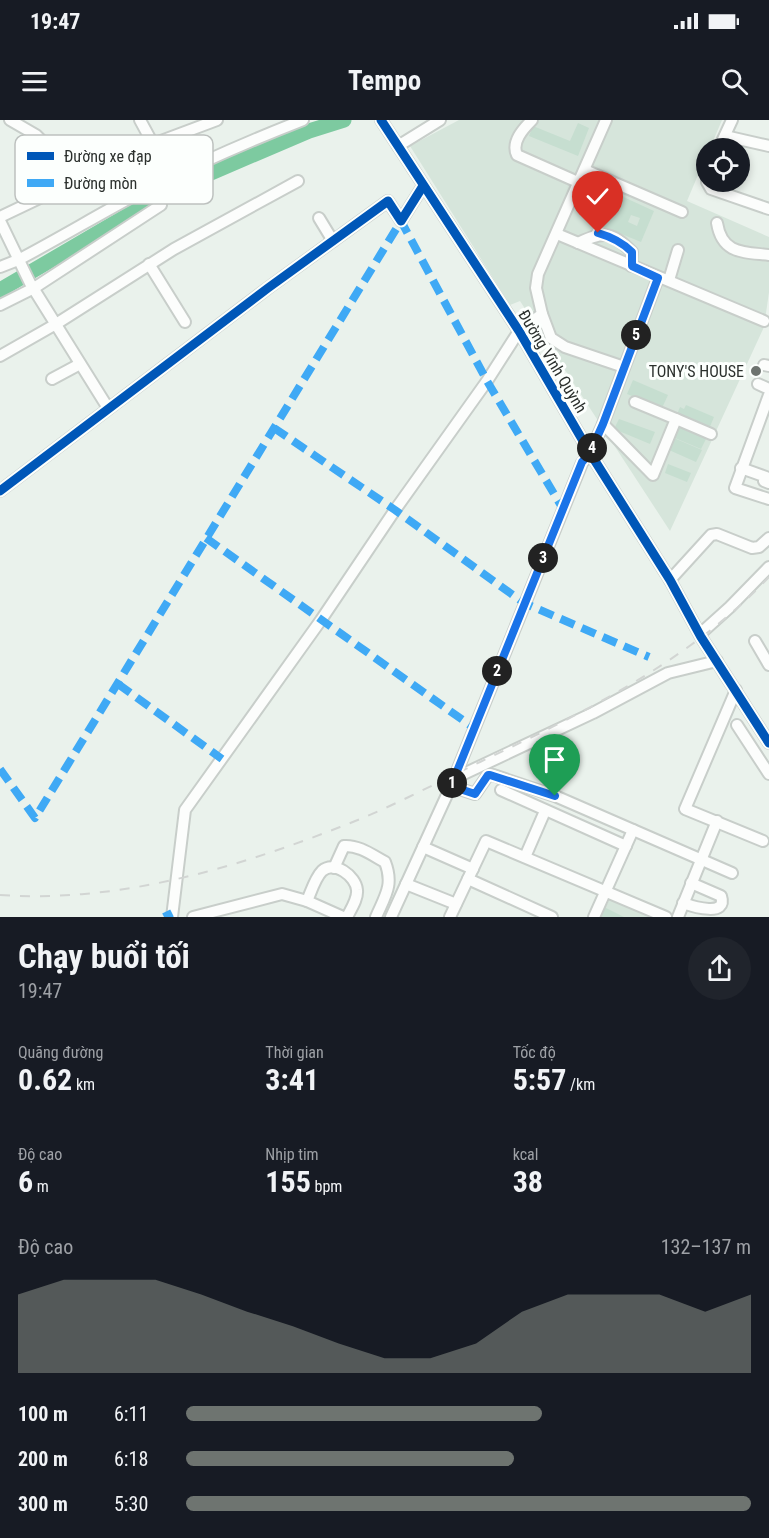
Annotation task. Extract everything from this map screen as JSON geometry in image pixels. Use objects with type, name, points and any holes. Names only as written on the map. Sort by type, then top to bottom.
[{"type":"street","points":[[10,120],[36,135]]},
{"type":"street","points":[[140,120],[148,135]]},
{"type":"street","points":[[177,135],[217,120]]},
{"type":"street","points":[[213,158],[303,120]]},
{"type":"street","name":"Đường Vĩnh Quỳnh","points":[[381,120],[519,331],[590,453],[769,743]]},
{"type":"street","points":[[398,146],[440,120]]},
{"type":"street","points":[[532,120],[520,133],[514,150],[517,155],[579,183]]},
{"type":"street","points":[[606,120],[538,274],[536,288],[551,338],[566,347],[624,367]]},
{"type":"street","points":[[732,120],[724,136],[769,147]]},
{"type":"street","points":[[585,170],[682,212]]},
{"type":"street","points":[[0,356],[56,324],[174,249],[298,181]]},
{"type":"street","points":[[0,491],[108,408],[388,201],[401,221],[423,186]]},
{"type":"street","points":[[720,192],[769,209]]},
{"type":"street","points":[[27,204],[2,215],[19,262],[108,408]]},
{"type":"street","points":[[0,267],[19,262],[121,204]]},
{"type":"street","points":[[0,305],[161,205]]},
{"type":"street","points":[[319,218],[333,241]]},
{"type":"street","points":[[717,223],[721,240],[729,248],[769,255]]},
{"type":"street","points":[[578,243],[598,233],[611,236],[632,252],[632,266]]},
{"type":"street","points":[[557,234],[764,321]]},
{"type":"street","points":[[391,917],[452,783],[582,462],[590,453],[624,367],[678,250]]},
{"type":"street","points":[[149,264],[184,322]]},
{"type":"street","points":[[172,917],[185,810],[321,620],[395,510],[487,381],[519,331],[542,314]]},
{"type":"street","points":[[52,379],[80,364]]},
{"type":"street","points":[[758,384],[769,389]]},
{"type":"street","points":[[769,395],[765,415],[741,468],[735,488],[769,499]]},
{"type":"street","points":[[635,402],[711,434]]},
{"type":"street","points":[[603,424],[653,475],[676,419]]},
{"type":"street","points":[[741,468],[766,477],[764,481],[769,483]]},
{"type":"street","points":[[670,580],[711,535],[717,534],[752,548],[759,547],[769,538]]},
{"type":"street","points":[[700,634],[769,567]]},
{"type":"street","points":[[755,641],[769,665]]},
{"type":"street","points":[[452,783],[668,673],[717,661]]},
{"type":"street","points":[[736,690],[685,809],[763,841]]},
{"type":"street","points":[[737,724],[769,774]]},
{"type":"street","points":[[452,783],[475,794],[490,775],[555,796],[732,873]]},
{"type":"street","points":[[501,790],[626,846]]},
{"type":"street","points":[[525,857],[555,796]]},
{"type":"street","points":[[678,917],[717,822]]},
{"type":"street","points":[[594,917],[633,830]]},
{"type":"street","points":[[451,917],[486,841],[666,917]]},
{"type":"street","points":[[334,868],[344,846],[362,849],[385,862],[389,886],[376,917]]},
{"type":"street","points":[[423,847],[552,917]]},
{"type":"street","points":[[193,917],[282,894],[307,901],[345,917],[357,895],[357,889],[350,875],[328,867],[319,875],[307,901]]},
{"type":"street","points":[[683,903],[711,912],[717,910],[722,903],[721,896],[691,883]]},
{"type":"street","points":[[406,884],[456,904]]},
{"type":"shaded area","points":[[459,120],[722,120],[714,138],[696,138],[696,180],[687,201],[769,237],[769,292],[764,327],[670,531],[520,301],[510,305],[410,146]]},
{"type":"shaded area","points":[[610,898],[656,917],[601,917]]},
{"type":"building","points":[[578,123],[589,128],[578,156],[529,136],[533,126],[570,141]]},
{"type":"building","points":[[598,188],[654,211],[641,242],[619,233],[618,236],[585,219]],"holes":[[[603,203],[613,207],[610,215],[600,211]],[[631,215],[640,218],[637,226],[628,222]]]},
{"type":"building","points":[[633,380],[668,395],[662,408],[627,394]]},
{"type":"building","points":[[686,405],[714,417],[709,429],[676,417],[680,407],[684,409]]},
{"type":"building","points":[[619,419],[655,432],[650,444],[614,429]]},
{"type":"building","points":[[680,426],[707,437],[701,449],[675,438]]},
{"type":"building","points":[[674,438],[702,450],[696,462],[669,450]]},
{"type":"building","points":[[668,464],[691,473],[687,482],[665,473]]},
{"type":"building","points":[[604,907],[624,917],[599,917]]},
{"type":"waterway","points":[[213,172],[309,131],[344,120]]},
{"type":"waterway","points":[[0,290],[147,204]]},
{"type":"railway","points":[[0,895],[87,894],[174,880],[258,856],[358,820],[558,724],[634,683],[705,634],[769,577]]},
{"type":"marked path","points":[[0,769],[35,818],[401,221],[487,381],[563,509]]},
{"type":"marked path","points":[[274,428],[395,510],[524,603],[649,657]]},
{"type":"marked path","points":[[206,538],[474,728]]},
{"type":"marked path","points":[[118,684],[222,759]]},
{"type":"marked path","points":[[164,917],[172,913]]},
{"type":"cycle path","points":[[381,120],[519,331],[590,453],[670,580],[701,637],[769,743]]},
{"type":"cycle path","points":[[0,491],[268,288],[388,201],[401,221],[423,186]]},
{"type":"place","name":"TONY'S HOUSE","points":[[756,371]]},
{"type":"route","points":[[555,796],[490,775],[475,794],[451,786],[582,462],[590,453],[603,424],[658,278],[632,266],[632,252],[622,243],[611,236],[598,233]]}]
